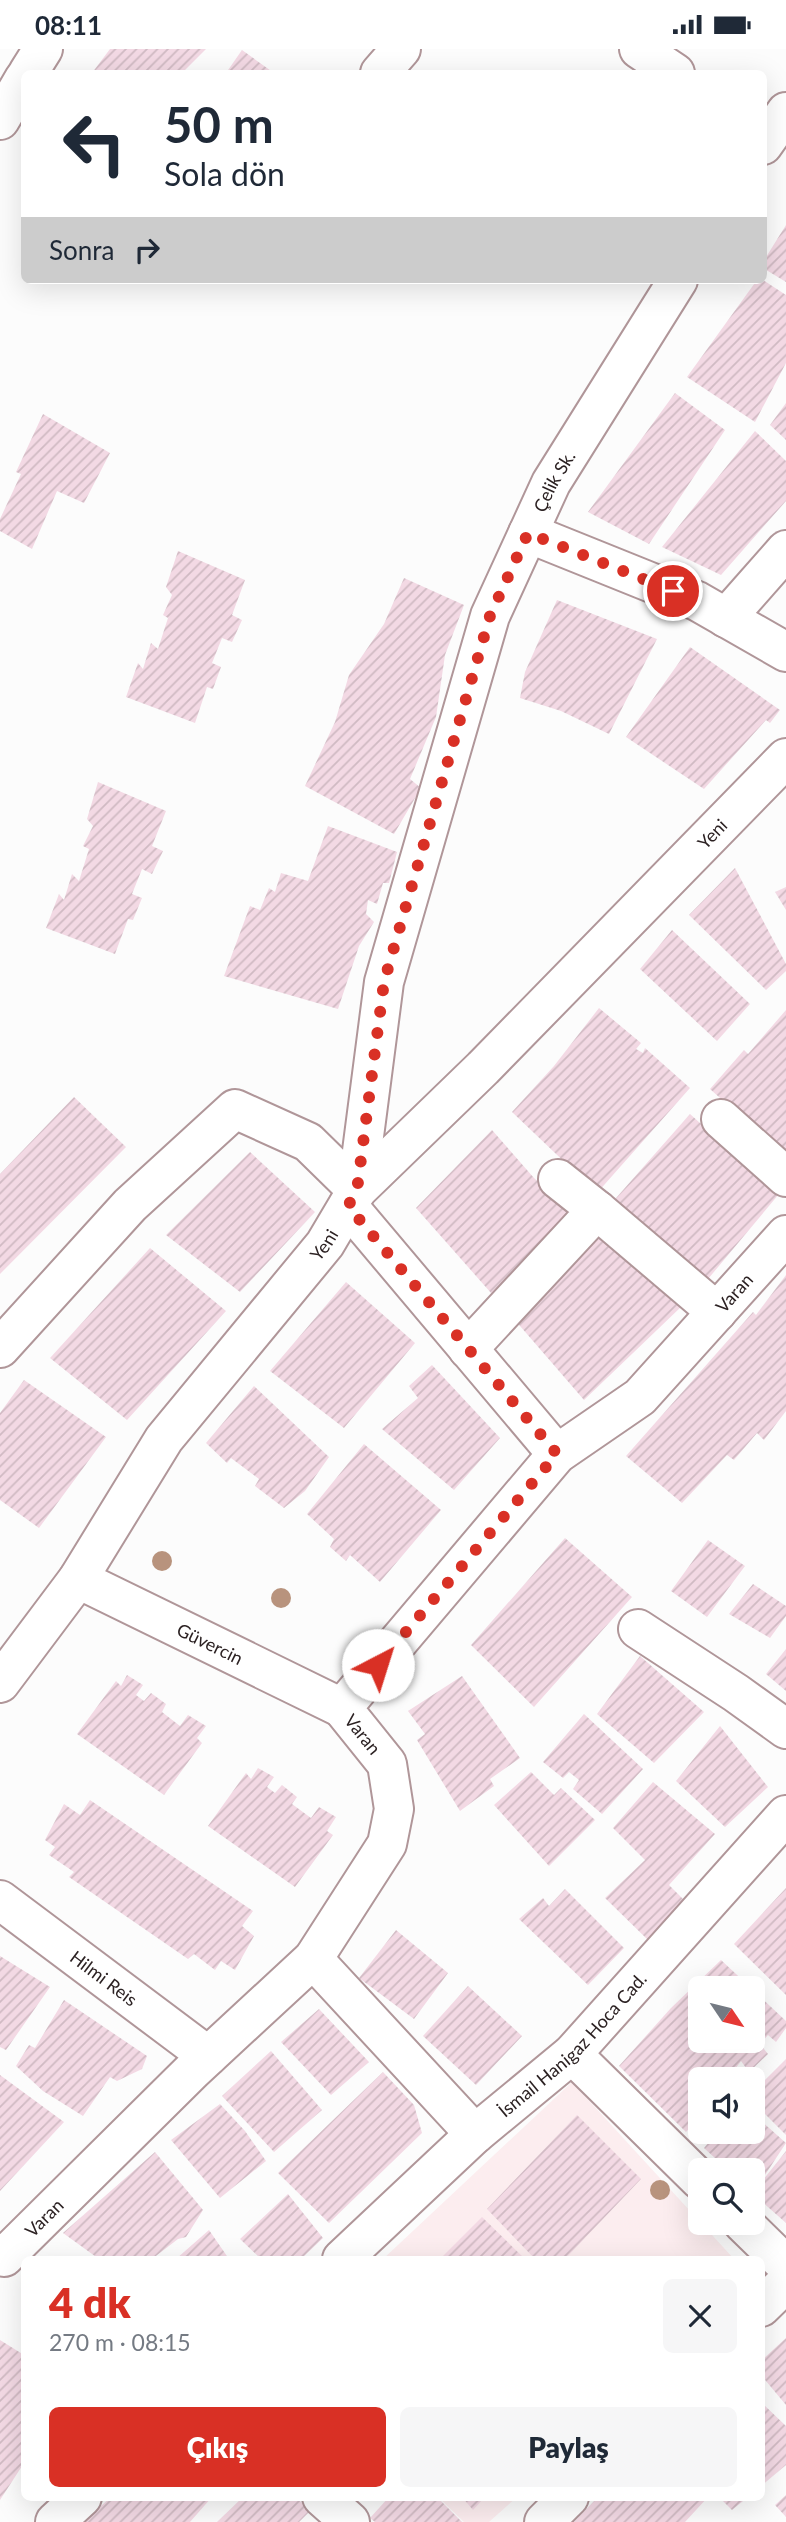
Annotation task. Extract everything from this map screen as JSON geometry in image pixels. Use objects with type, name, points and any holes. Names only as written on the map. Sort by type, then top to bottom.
[{"type":"street","points":[[30,70],[43,49]]},
{"type":"street","points":[[383,70],[401,49]]},
{"type":"street","points":[[639,49],[670,70]]},
{"type":"street","points":[[0,120],[21,84]]},
{"type":"street","name":"Çelik Sk.","points":[[352,1198],[384,982],[490,616],[551,483],[675,284]]},
{"type":"street","points":[[528,533],[697,601],[786,652]]},
{"type":"street","points":[[726,618],[786,550]]},
{"type":"street","name":"Yeni","points":[[0,1683],[78,1579],[164,1439],[325,1244],[352,1198],[786,758]]},
{"type":"street","points":[[0,1348],[130,1205],[235,1109],[308,1142],[468,1349],[557,1454]]},
{"type":"street","points":[[721,1119],[786,1177]]},
{"type":"street","points":[[558,1179],[717,1312]]},
{"type":"street","points":[[468,1349],[597,1210]]},
{"type":"street","name":"Varan","points":[[10,2261],[208,2056],[313,1959],[387,1844],[394,1809],[387,1764],[342,1707],[557,1454],[640,1397],[786,1235]]},
{"type":"street","name":"Güvercin","points":[[78,1579],[342,1707]]},
{"type":"street","points":[[638,1629],[786,1729]]},
{"type":"street","name":"İsmail Hanigaz Hoca Cad.","points":[[345,2256],[475,2134],[572,2054],[786,1815]]},
{"type":"street","name":"Hilmi Reis","points":[[0,1900],[208,2056]]},
{"type":"street","points":[[313,1959],[475,2134]]},
{"type":"street","points":[[572,2054],[688,2168]]},
{"type":"street","points":[[755,2235],[786,2265]]},
{"type":"street","points":[[765,2303],[786,2283]]},
{"type":"street","points":[[55,2522],[78,2501]]},
{"type":"street","points":[[326,2501],[350,2522]]},
{"type":"street","points":[[544,2522],[565,2501]]},
{"type":"shaded area","points":[[572,2082],[688,2209],[688,2235],[712,2235],[731,2256],[386,2256]]},
{"type":"shaded area","points":[[442,2501],[513,2501],[489,2522],[464,2522]]},
{"type":"building","points":[[110,49],[206,49],[185,70],[94,70]]},
{"type":"building","points":[[242,50],[270,70],[228,70]]},
{"type":"building","points":[[786,225],[786,282],[767,270],[767,256]]},
{"type":"building","points":[[767,283],[786,295],[786,363],[755,422],[687,377],[754,284]]},
{"type":"building","points":[[675,393],[725,430],[649,544],[588,512]]},
{"type":"building","points":[[786,403],[786,440],[770,425]]},
{"type":"building","points":[[43,414],[110,453],[84,503],[57,491],[32,549],[0,531],[0,519],[21,474],[16,472]]},
{"type":"building","points":[[755,431],[786,461],[786,501],[721,575],[662,547]]},
{"type":"building","points":[[178,551],[245,580],[232,615],[242,620],[232,642],[222,638],[212,663],[221,667],[213,689],[207,687],[195,723],[126,697],[138,663],[143,669],[151,643],[158,649],[168,618],[163,615],[172,595],[166,587]]},
{"type":"building","points":[[404,578],[464,605],[445,655],[436,717],[410,779],[421,788],[394,834],[305,786],[335,722],[349,675],[384,624]]},
{"type":"building","points":[[557,600],[657,639],[609,734],[561,711],[520,698],[525,672]]},
{"type":"building","points":[[690,647],[780,710],[770,723],[766,720],[704,789],[626,737]]},
{"type":"building","points":[[98,782],[166,811],[152,846],[163,851],[152,874],[142,869],[132,894],[142,898],[133,920],[128,919],[115,954],[46,928],[59,894],[64,900],[72,874],[79,881],[89,849],[83,846],[93,826],[87,819]]},
{"type":"building","points":[[328,826],[397,852],[389,883],[383,883],[377,904],[368,900],[366,914],[374,922],[359,946],[338,1009],[224,976],[250,906],[260,910],[269,888],[275,892],[281,873],[308,881]]},
{"type":"building","points":[[735,868],[786,964],[786,971],[766,990],[689,915]]},
{"type":"building","points":[[786,887],[786,910],[775,892]]},
{"type":"building","points":[[672,930],[750,1004],[717,1041],[640,969]]},
{"type":"building","points":[[599,1008],[641,1043],[636,1049],[643,1053],[645,1048],[690,1088],[597,1193],[512,1112],[554,1066]]},
{"type":"building","points":[[786,1010],[786,1157],[710,1089],[744,1050],[748,1054]]},
{"type":"building","points":[[74,1097],[126,1147],[0,1274],[0,1174]]},
{"type":"building","points":[[690,1114],[779,1194],[703,1285],[609,1206]]},
{"type":"building","points":[[492,1130],[534,1178],[578,1218],[499,1302],[416,1208]]},
{"type":"building","points":[[250,1152],[315,1212],[240,1292],[166,1235]]},
{"type":"building","points":[[604,1224],[682,1306],[584,1400],[514,1319]]},
{"type":"building","points":[[150,1248],[226,1311],[127,1420],[50,1358]]},
{"type":"building","points":[[786,1275],[786,1411],[764,1440],[757,1433],[734,1460],[727,1455],[682,1503],[626,1456],[753,1312],[756,1315]]},
{"type":"building","points":[[346,1282],[415,1343],[344,1428],[270,1371]]},
{"type":"building","points":[[432,1365],[500,1438],[454,1490],[382,1429],[418,1398],[409,1386]]},
{"type":"building","points":[[24,1380],[106,1437],[39,1528],[0,1500],[0,1413]]},
{"type":"building","points":[[254,1386],[329,1457],[305,1491],[284,1508],[255,1486],[259,1479],[231,1458],[227,1463],[206,1443]]},
{"type":"building","points":[[364,1444],[441,1510],[380,1582],[350,1555],[346,1561],[330,1547],[334,1539],[307,1514]]},
{"type":"building","points":[[565,1538],[632,1597],[534,1707],[471,1645]]},
{"type":"building","points":[[708,1540],[745,1566],[707,1617],[671,1591]]},
{"type":"building","points":[[753,1584],[786,1606],[786,1616],[770,1638],[729,1614]]},
{"type":"building","points":[[786,1649],[786,1691],[766,1674]]},
{"type":"building","points":[[640,1656],[704,1712],[654,1763],[597,1714]]},
{"type":"building","points":[[127,1675],[143,1685],[136,1695],[144,1701],[151,1693],[166,1704],[162,1712],[180,1726],[188,1715],[206,1726],[197,1738],[202,1743],[164,1795],[77,1734],[116,1681],[121,1686]]},
{"type":"building","points":[[462,1676],[520,1758],[490,1779],[494,1786],[460,1811],[417,1740],[425,1734],[408,1711]]},
{"type":"building","points":[[584,1714],[643,1769],[602,1814],[573,1789],[579,1780],[569,1772],[563,1778],[543,1762]]},
{"type":"building","points":[[720,1726],[768,1787],[725,1827],[676,1781]]},
{"type":"building","points":[[258,1768],[274,1777],[267,1787],[275,1793],[282,1785],[297,1797],[292,1804],[311,1818],[319,1807],[336,1817],[327,1831],[333,1835],[295,1887],[208,1826],[246,1773],[251,1779]]},
{"type":"building","points":[[531,1772],[554,1795],[561,1788],[595,1820],[549,1866],[494,1805]]},
{"type":"building","points":[[653,1782],[715,1834],[669,1885],[687,1903],[649,1941],[605,1898],[645,1860],[613,1828]]},
{"type":"building","points":[[90,1800],[253,1911],[242,1926],[254,1936],[235,1970],[221,1961],[215,1970],[194,1954],[188,1959],[69,1877],[74,1872],[49,1855],[55,1847],[45,1840],[64,1804],[80,1815]]},
{"type":"building","points":[[786,1888],[786,1995],[734,1944]]},
{"type":"building","points":[[565,1889],[624,1948],[588,1985],[519,1919],[543,1898],[549,1906]]},
{"type":"building","points":[[396,1930],[448,1973],[414,2019],[359,1978]]},
{"type":"building","points":[[0,1956],[50,1987],[6,2050],[0,2047]]},
{"type":"building","points":[[721,1960],[738,1976],[704,1976]]},
{"type":"building","points":[[468,1986],[522,2036],[476,2085],[423,2036]]},
{"type":"building","points":[[688,1992],[688,2053],[765,2053],[765,2050],[768,2054],[754,2067],[745,2067],[741,2061],[736,2067],[688,2067],[686,2132],[619,2066]]},
{"type":"building","points":[[64,2000],[147,2056],[142,2069],[117,2081],[110,2077],[83,2116],[43,2091],[16,2066],[29,2045],[35,2048]]},
{"type":"building","points":[[765,2001],[786,2021],[786,2028],[776,2042],[768,2035],[765,2038]]},
{"type":"building","points":[[319,2009],[369,2062],[331,2095],[281,2042]]},
{"type":"building","points":[[271,2051],[322,2110],[274,2152],[222,2096]]},
{"type":"building","points":[[786,2059],[786,2135],[765,2114],[765,2080]]},
{"type":"building","points":[[383,2072],[414,2105],[422,2133],[329,2223],[278,2173]]},
{"type":"building","points":[[0,2075],[64,2122],[0,2191]]},
{"type":"building","points":[[220,2104],[245,2131],[266,2161],[220,2198],[171,2140]]},
{"type":"building","points":[[577,2115],[641,2179],[568,2256],[532,2256],[487,2209]]},
{"type":"building","points":[[765,2124],[786,2143],[765,2175],[765,2158],[715,2158],[704,2148],[707,2144],[765,2144]]},
{"type":"building","points":[[786,2151],[786,2223],[765,2204],[765,2177]]},
{"type":"building","points":[[155,2152],[203,2210],[186,2237],[178,2239],[156,2256],[95,2256],[63,2233]]},
{"type":"building","points":[[288,2194],[323,2238],[304,2256],[258,2256],[240,2239]]},
{"type":"building","points":[[482,2217],[522,2256],[443,2256]]},
{"type":"building","points":[[209,2230],[227,2256],[179,2256]]},
{"type":"building","points":[[786,2338],[786,2405],[765,2380],[765,2357]]},
{"type":"building","points":[[0,2340],[21,2353],[21,2468],[0,2500]]},
{"type":"building","points":[[765,2406],[786,2426],[786,2465],[765,2483]]},
{"type":"building","points":[[786,2495],[786,2517],[775,2505]]},
{"type":"building","points":[[107,2501],[208,2501],[190,2522],[83,2522]]},
{"type":"building","points":[[239,2501],[300,2501],[310,2511],[299,2522],[217,2522]]},
{"type":"building","points":[[385,2501],[441,2501],[462,2522],[375,2522],[370,2518]]},
{"type":"building","points":[[465,2501],[481,2501],[473,2510]]},
{"type":"building","points":[[594,2501],[704,2501],[685,2522],[574,2522]]},
{"type":"building","points":[[723,2501],[743,2501],[732,2510]]},
{"type":"route","points":[[378,1665],[557,1454],[348,1206],[357,1190],[384,982],[490,616],[528,533],[673,591]]}]
